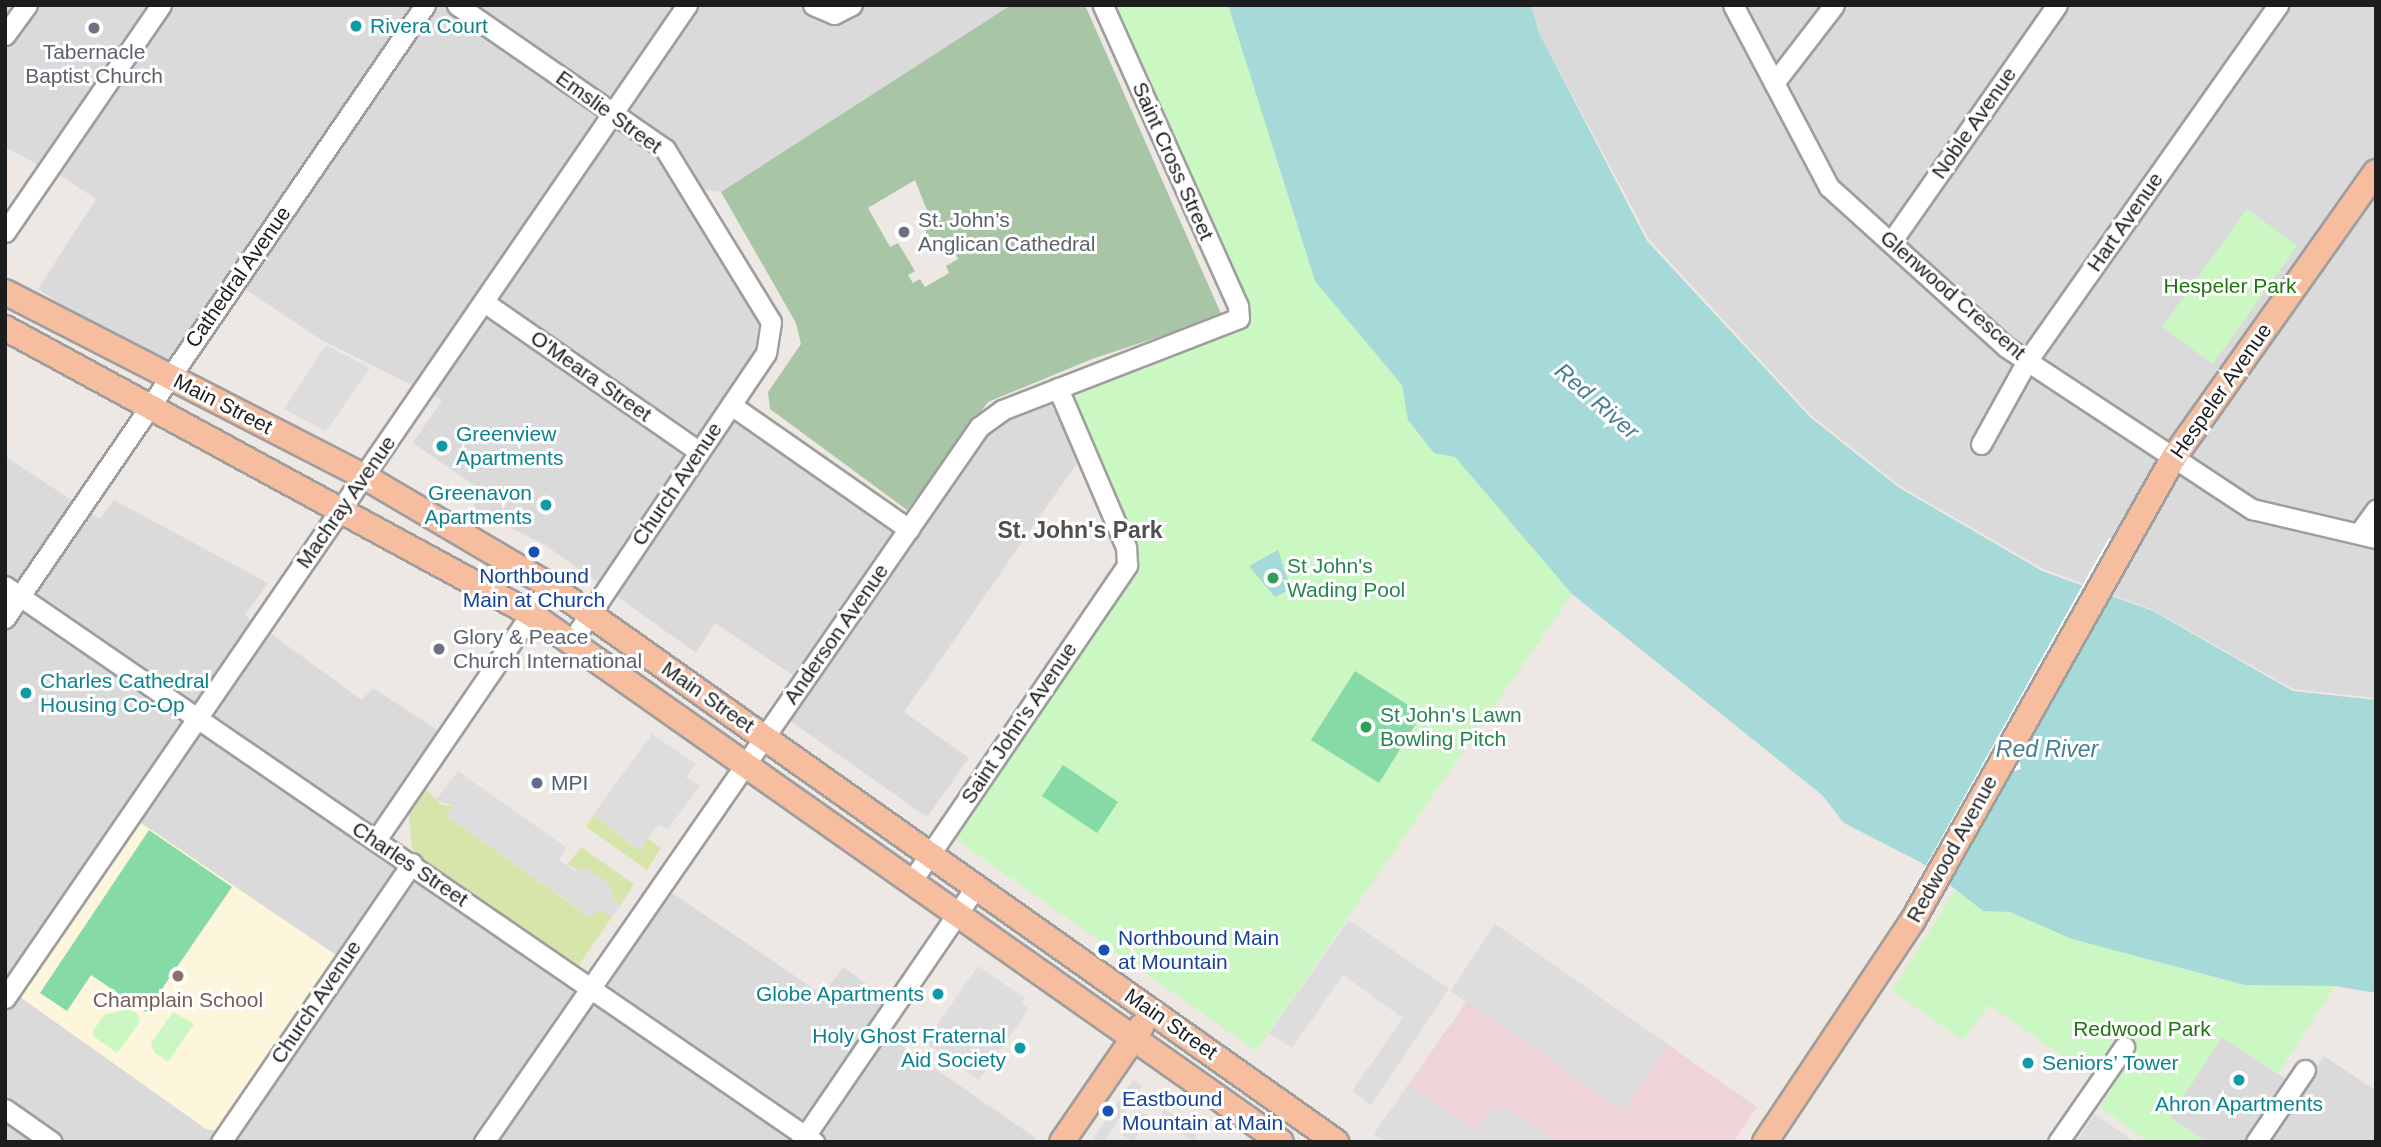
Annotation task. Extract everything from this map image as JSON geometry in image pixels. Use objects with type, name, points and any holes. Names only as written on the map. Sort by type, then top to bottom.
[{"type":"main road","name":"Hespeler Avenue","points":[[2122,545],[2174,457],[2376,172]]},
{"type":"main road","name":"Main Street","points":[[5,292],[365,477],[550,586],[1336,1142]]},
{"type":"main road","name":"Main Street","points":[[5,328],[343,509],[531,614],[1132,1040],[1281,1142]]},
{"type":"main road","name":"Redwood Avenue","points":[[1765,1142],[1913,920],[2122,545]]},
{"type":"main road","points":[[1062,1142],[1152,1011]]},
{"type":"street","points":[[5,35],[27,5]]},
{"type":"street","points":[[5,232],[161,5]]},
{"type":"street","name":"Cathedral Avenue","points":[[5,618],[13,591],[151,408],[169,376],[425,5]]},
{"type":"street","name":"Emslie Street","points":[[457,5],[665,149],[771,322]]},
{"type":"street","name":"Machray Avenue","points":[[5,998],[687,5]]},
{"type":"street","points":[[813,5],[834,14],[852,5]]},
{"type":"street","name":"Saint Cross Street","points":[[1103,5],[1238,306],[1239,318]]},
{"type":"street","name":"Glenwood Crescent","points":[[1733,5],[1829,187],[2006,347],[2252,509],[2367,536]]},
{"type":"street","points":[[1774,83],[1834,5]]},
{"type":"street","name":"Noble Avenue","points":[[1891,242],[2057,5]]},
{"type":"street","name":"Hart Avenue","points":[[1981,444],[2027,361],[2278,5]]},
{"type":"street","name":"O'Meara Street","points":[[484,303],[698,450]]},
{"type":"street","name":"Anderson Avenue","points":[[484,1142],[979,427],[1002,410],[1239,318]]},
{"type":"street","name":"Church Avenue","points":[[571,642],[698,450],[766,353],[771,322]]},
{"type":"street","name":"Saint John's Avenue","points":[[911,881],[1127,565],[1126,547],[1058,388]]},
{"type":"street","points":[[731,405],[909,529]]},
{"type":"street","points":[[2367,536],[2376,510]]},
{"type":"street","points":[[376,841],[550,586]]},
{"type":"street","name":"Charles Street","points":[[13,591],[412,863],[807,1140]]},
{"type":"street","name":"Church Avenue","points":[[221,1142],[412,863]]},
{"type":"street","points":[[807,1140],[976,886]]},
{"type":"street","points":[[2058,1142],[2124,1047]]},
{"type":"street","points":[[2256,1142],[2305,1070]]},
{"type":"street","points":[[5,1109],[52,1142]]},
{"type":"shaded area","points":[[5,5],[166,5],[46,169],[5,147]]},
{"type":"shaded area","points":[[172,5],[1011,5],[721,192],[688,188],[771,322],[732,405],[909,529],[979,427],[1058,388],[1086,450],[904,712],[969,758],[927,817],[779,713],[800,680],[715,623],[696,653],[545,545],[472,508],[484,492],[413,443],[442,400],[323,341],[239,285],[169,376],[38,289],[96,199],[58,174]]},
{"type":"shaded area","points":[[1531,5],[2376,5],[2376,698],[2293,689],[2153,610],[2043,569],[1900,486],[1812,416],[1649,239],[1539,33]]},
{"type":"shaded area","points":[[326,345],[370,368],[326,431],[284,409]]},
{"type":"shaded area","points":[[5,456],[100,519],[114,500],[268,583],[245,615],[362,700],[373,688],[451,739],[376,841],[589,988],[656,882],[823,995],[843,967],[890,1001],[873,1026],[1036,1138],[1033,1142],[5,1142]]},
{"type":"shaded area","points":[[652,734],[696,764],[686,777],[700,786],[668,829],[658,824],[640,850],[593,815]]},
{"type":"shaded area","points":[[458,771],[567,848],[559,860],[573,870],[587,869],[609,884],[613,900],[621,905],[612,917],[599,909],[592,918],[447,816],[454,806],[436,800]]},
{"type":"shaded area","name":"Champlain School","points":[[141,823],[336,955],[216,1131],[206,1129],[20,997],[135,825]]},
{"type":"shaded area","points":[[1349,920],[1449,989],[1371,1105],[1352,1091],[1403,1018],[1343,975],[1292,1048],[1269,1033]]},
{"type":"shaded area","points":[[1495,924],[1757,1107],[1733,1142],[1385,1142],[1374,1134],[1466,1002],[1451,991]]},
{"type":"shaded area","points":[[1495,924],[1667,1044],[1623,1110],[1451,991]]},
{"type":"shaded area","points":[[978,966],[1025,998],[1022,1003],[1029,1009],[979,1080],[925,1042]]},
{"type":"shaded area","points":[[2222,1037],[2301,1089],[2324,1056],[2376,1091],[2376,1142],[2207,1142],[2170,1117]]},
{"type":"shaded area","points":[[1133,1080],[1142,1086],[1104,1142],[1091,1142]]},
{"type":"shaded area","points":[[1408,1085],[1475,1131],[1489,1111],[1507,1108],[1557,1142],[1385,1142],[1374,1134]]},
{"type":"shaded area","points":[[1163,1108],[1196,1131],[1195,1142],[1162,1120]]},
{"type":"shaded area","points":[[1140,1111],[1151,1118],[1132,1142],[1123,1135]]},
{"type":"shaded area","points":[[2095,1114],[2135,1142],[2076,1142]]},
{"type":"green space","points":[[1011,5],[1085,5],[1222,316],[1092,359],[988,402],[907,510],[770,409],[768,392],[801,344],[796,323],[721,192]],"holes":[[[915,180],[932,223],[923,229],[938,254],[951,247],[958,259],[946,266],[949,273],[925,287],[920,279],[913,283],[908,275],[915,271],[898,243],[890,247],[868,208]]]},
{"type":"green space","points":[[1110,5],[1228,5],[1315,281],[1402,385],[1409,420],[1433,453],[1455,457],[1572,594],[1256,1051],[951,836],[1136,566],[1069,393],[1249,327]]},
{"type":"green space","name":"Hespeler Park","points":[[2247,209],[2297,246],[2213,364],[2162,327]]},
{"type":"green space","name":"St John's Lawn Bowling Pitch","points":[[1355,671],[1422,714],[1379,783],[1311,740]]},
{"type":"green space","points":[[1063,765],[1118,802],[1097,833],[1042,796]]},
{"type":"green space","points":[[427,790],[441,805],[454,806],[447,816],[591,918],[599,909],[612,917],[578,966],[422,860],[412,848],[409,813],[419,791]]},
{"type":"green space","points":[[593,815],[639,850],[648,838],[661,848],[647,870],[586,827]]},
{"type":"green space","points":[[149,830],[232,887],[146,1012],[91,975],[67,1011],[40,993]]},
{"type":"green space","points":[[581,847],[634,884],[621,905],[613,900],[609,884],[567,865]]},
{"type":"green space","name":"Redwood Park","points":[[1955,890],[1983,911],[2010,912],[2072,939],[2245,985],[2335,986],[2278,1074],[2222,1037],[2170,1117],[2207,1142],[2148,1142],[2100,1107],[2111,1090],[1989,1005],[1963,1040],[1892,991]]},
{"type":"green space","points":[[128,1009],[137,1013],[140,1022],[117,1053],[93,1036],[93,1031],[104,1015]]},
{"type":"green space","points":[[173,1012],[194,1024],[168,1062],[154,1052],[151,1043]]},
{"type":"water","name":"Red River","points":[[1228,5],[1531,5],[1539,33],[1647,241],[1810,417],[1898,487],[2042,571],[2153,611],[2293,691],[2376,700],[2376,993],[2335,986],[2245,985],[2072,939],[2010,912],[1983,911],[1922,863],[1844,823],[1822,795],[1572,594],[1455,457],[1434,453],[1408,420],[1402,385],[1315,281]]},
{"type":"water","name":"St John's Wading Pool","points":[[1278,550],[1291,589],[1275,597],[1249,566]]},
{"type":"pier","points":[[2109,538],[2136,553],[2019,760],[2021,769],[2012,772],[1924,927],[1900,912]]},
{"type":"place","name":"Rivera Court","points":[[356,26]]},
{"type":"place","name":"Tabernacle Baptist Church","points":[[94,28]]},
{"type":"place","name":"St. John’s Anglican Cathedral","points":[[904,232]]},
{"type":"place","name":"Greenview Apartments","points":[[442,446]]},
{"type":"place","name":"Greenavon Apartments","points":[[546,505]]},
{"type":"place","name":"Northbound Main at Church","points":[[534,552]]},
{"type":"place","name":"St John's Wading Pool","points":[[1273,578]]},
{"type":"place","name":"Glory & Peace Church International","points":[[439,649]]},
{"type":"place","name":"Charles Cathedral Housing Co-Op","points":[[26,693]]},
{"type":"place","name":"St John's Lawn Bowling Pitch","points":[[1366,727]]},
{"type":"place","name":"MPI","points":[[537,783]]},
{"type":"place","name":"Northbound Main at Mountain","points":[[1104,950]]},
{"type":"place","name":"Champlain School","points":[[178,976]]},
{"type":"place","name":"Globe Apartments","points":[[938,994]]},
{"type":"place","name":"Holy Ghost Fraternal Aid Society","points":[[1020,1048]]},
{"type":"place","name":"Seniors’ Tower","points":[[2028,1063]]},
{"type":"place","name":"Ahron Apartments","points":[[2239,1080]]},
{"type":"place","name":"Eastbound Mountain at Main","points":[[1108,1111]]},
{"type":"district","name":"St. John's Park","points":[[1080,530]]}]
